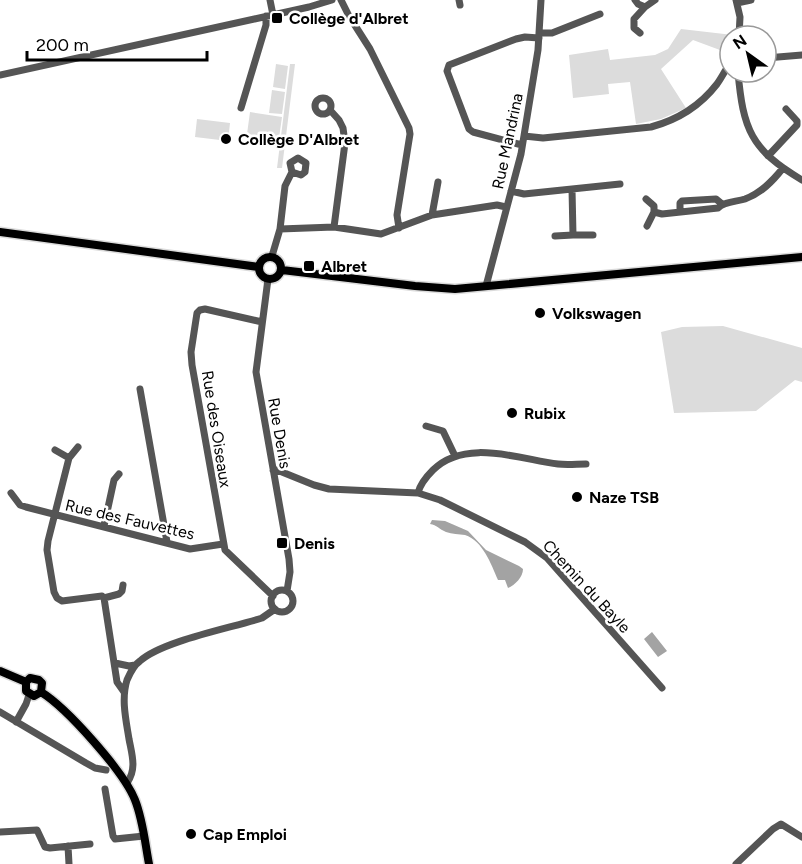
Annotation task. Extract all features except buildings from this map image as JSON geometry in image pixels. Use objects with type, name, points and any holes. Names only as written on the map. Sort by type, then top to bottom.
[{"type":"main road","points":[[0,232],[259,267]]},
{"type":"main road","points":[[272,256],[280,261],[282,270],[277,277],[268,279],[261,274],[259,267],[263,259],[272,256]]},
{"type":"main road","points":[[282,270],[439,289],[802,257]]},
{"type":"main road","points":[[0,671],[26,682]]},
{"type":"main road","points":[[30,678],[39,680],[43,688],[41,692],[34,696],[29,695],[24,686],[26,682],[30,678]]},
{"type":"main road","points":[[41,692],[68,714],[127,783],[140,812],[148,864]]},
{"type":"street","points":[[241,108],[269,16],[270,0]]},
{"type":"street","points":[[0,75],[302,9],[332,0]]},
{"type":"street","points":[[341,0],[370,49],[409,128],[410,134],[397,215],[399,228]]},
{"type":"street","name":"Rue Mandrina","points":[[486,286],[524,136],[539,35],[541,0]]},
{"type":"street","points":[[635,0],[645,7]]},
{"type":"street","points":[[640,33],[634,28],[634,19],[655,0]]},
{"type":"street","points":[[740,24],[736,2],[751,0]]},
{"type":"street","points":[[522,145],[469,129],[447,68],[449,65],[516,39],[552,33],[600,14]]},
{"type":"street","points":[[778,57],[802,55]]},
{"type":"street","points":[[524,136],[543,138],[651,127],[680,116],[704,98],[718,80]]},
{"type":"street","points":[[740,84],[744,118],[750,133],[768,156],[802,180]]},
{"type":"street","points":[[330,110],[343,128],[345,143],[334,227]]},
{"type":"street","points":[[768,156],[797,125],[797,121],[786,110]]},
{"type":"street","points":[[654,212],[662,214],[718,208],[722,204],[744,199],[766,188],[783,168]]},
{"type":"street","points":[[272,256],[280,229],[285,186],[292,172]]},
{"type":"street","points":[[432,215],[438,182]]},
{"type":"street","points":[[511,191],[524,194],[620,184]]},
{"type":"street","points":[[572,189],[573,235]]},
{"type":"street","points":[[646,199],[654,206],[654,212],[647,226]]},
{"type":"street","points":[[280,229],[334,227],[381,234],[432,215],[497,205],[506,207]]},
{"type":"street","points":[[555,236],[593,235]]},
{"type":"street","name":"Rue Denis","points":[[268,279],[256,372],[291,572],[287,591]]},
{"type":"street","name":"Rue des Oiseaux","points":[[262,322],[205,309],[200,310],[197,313],[191,352],[223,544],[228,555],[273,596]]},
{"type":"street","points":[[140,389],[167,542]]},
{"type":"street","points":[[426,426],[443,431],[455,456]]},
{"type":"street","points":[[11,493],[20,505],[55,514],[69,458],[78,447]]},
{"type":"street","points":[[55,450],[69,458]]},
{"type":"street","points":[[418,493],[425,477],[437,465],[455,456],[484,453],[561,464],[586,464]]},
{"type":"street","name":"Chemin du Bayle","points":[[273,470],[329,489],[418,493],[495,526],[525,542],[540,552],[662,688]]},
{"type":"street","points":[[104,526],[114,480],[119,474]]},
{"type":"street","name":"Rue des Fauvettes","points":[[104,598],[102,596],[62,601],[57,598],[47,550],[55,514],[190,549],[223,544]]},
{"type":"street","points":[[123,585],[122,591],[118,594],[104,598],[117,682],[124,692]]},
{"type":"street","points":[[278,591],[287,591],[293,602],[290,609],[282,612],[274,609],[273,596],[278,591]]},
{"type":"street","points":[[127,783],[134,768],[125,715],[124,692],[136,665],[158,650],[262,618],[274,609]]},
{"type":"street","points":[[114,663],[136,665]]},
{"type":"street","points":[[16,722],[27,704],[29,695]]},
{"type":"street","points":[[0,712],[95,768],[106,770]]},
{"type":"street","points":[[105,789],[112,836],[115,839],[144,836]]},
{"type":"street","points":[[736,864],[782,824],[802,837]]},
{"type":"street","points":[[0,832],[37,830],[45,847],[90,844]]},
{"type":"street","points":[[68,846],[69,864]]},
{"type":"shaded area","points":[[681,29],[718,33],[718,49],[693,40],[661,69],[686,108],[661,119],[636,124],[630,82],[608,84],[609,94],[573,98],[569,55],[608,49],[610,60],[655,55],[668,49]]},
{"type":"shaded area","points":[[276,64],[288,66],[285,89],[273,87]]},
{"type":"shaded area","points":[[290,64],[295,64],[282,168],[277,168]]},
{"type":"shaded area","points":[[272,90],[285,92],[282,114],[269,113]]},
{"type":"shaded area","points":[[250,112],[282,117],[279,138],[247,134]]},
{"type":"shaded area","points":[[197,119],[230,123],[228,141],[195,137]]},
{"type":"shaded area","points":[[723,326],[802,348],[802,382],[795,380],[756,411],[674,413],[661,332],[682,327]]},
{"type":"shaded area","points":[[432,520],[445,521],[468,531],[486,550],[523,569],[520,578],[508,588],[505,580],[498,580],[486,554],[477,542],[465,535],[444,531],[430,524]]},
{"type":"shaded area","points":[[652,632],[667,651],[658,657],[644,639]]},
{"type":"place","name":"Collège d'Albret","points":[[277,18]]},
{"type":"place","name":"Collège D'Albret","points":[[226,139]]},
{"type":"place","name":"Albret","points":[[309,266]]},
{"type":"place","name":"Volkswagen","points":[[540,313]]},
{"type":"place","name":"Rubix","points":[[512,413]]},
{"type":"place","name":"Naze TSB","points":[[577,497]]},
{"type":"place","name":"Denis","points":[[282,543]]},
{"type":"place","name":"Cap Emploi","points":[[191,834]]}]
